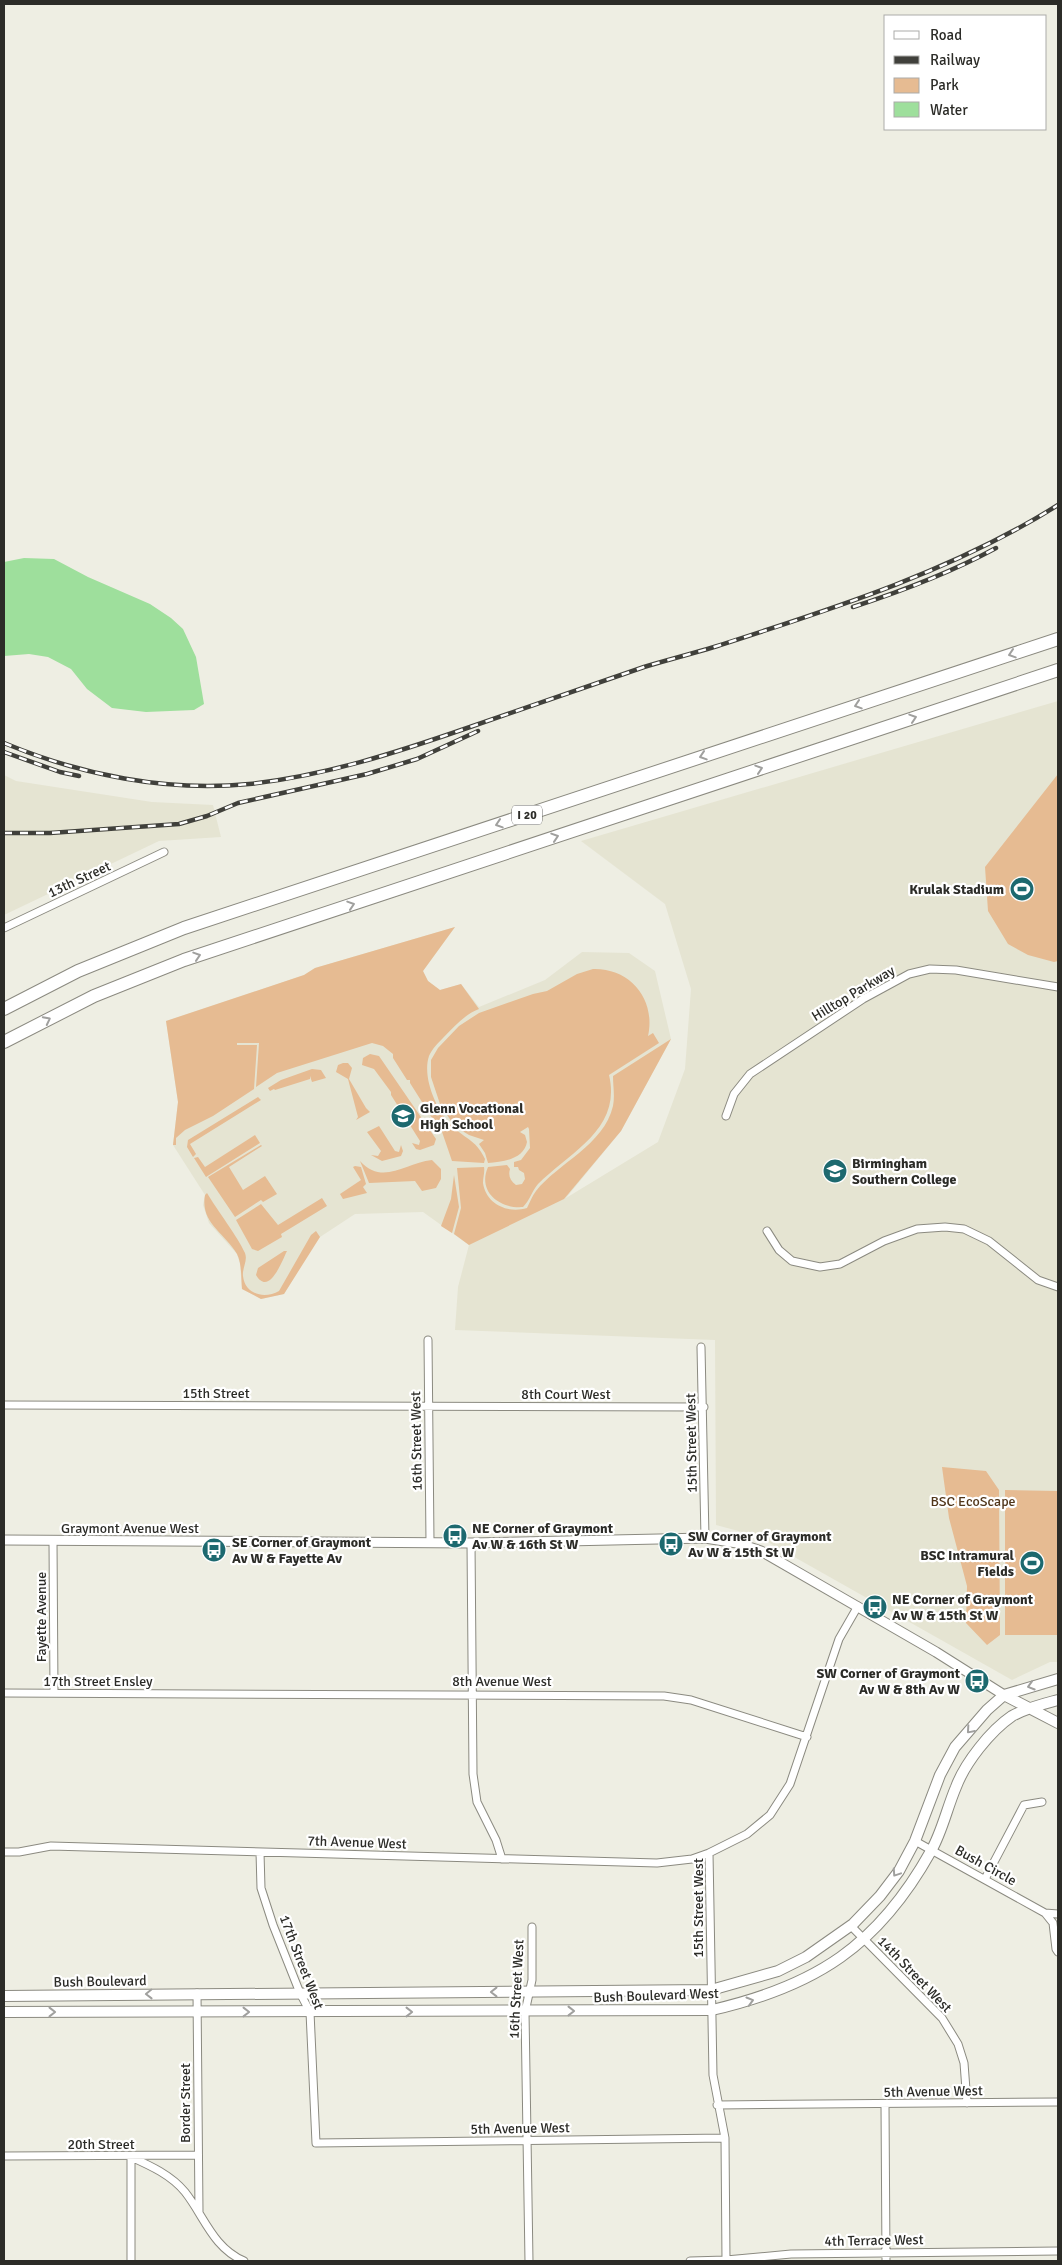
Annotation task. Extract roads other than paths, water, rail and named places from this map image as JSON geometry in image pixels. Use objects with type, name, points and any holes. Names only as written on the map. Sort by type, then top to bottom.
[{"type":"highway","name":"I 20","points":[[4,1009],[78,971],[184,928],[1058,639]]},
{"type":"highway","name":"I 20","points":[[4,1042],[94,996],[184,960],[1058,670]]},
{"type":"main road","points":[[1004,1695],[1058,1679]]},
{"type":"main road","name":"Graymont Avenue West","points":[[1004,1695],[1031,1707],[1058,1723]]},
{"type":"main road","name":"Bush Boulevard West","points":[[197,1993],[711,1990],[778,1971],[806,1957],[851,1926],[880,1896],[898,1871],[915,1841],[940,1775],[955,1748],[987,1710],[1004,1695]]},
{"type":"main road","points":[[1031,1707],[1058,1700]]},
{"type":"main road","name":"Bush Boulevard West","points":[[197,2012],[712,2010],[753,2001],[793,1986],[830,1966],[865,1940],[901,1899],[932,1850],[957,1784],[972,1757],[1000,1725],[1012,1716],[1031,1707]]},
{"type":"main road","name":"Bush Boulevard","points":[[4,1996],[197,1993]]},
{"type":"main road","points":[[4,2012],[197,2012]]},
{"type":"street","name":"13th Street","points":[[4,928],[164,852]]},
{"type":"street","name":"Hilltop Parkway","points":[[726,1116],[734,1094],[750,1074],[862,999],[909,974],[930,969],[956,970],[1058,987]]},
{"type":"street","points":[[767,1231],[779,1250],[792,1262],[820,1267],[840,1264],[884,1241],[917,1229],[945,1227],[964,1229],[989,1241],[1038,1280],[1058,1287]]},
{"type":"street","name":"16th Street West","points":[[428,1340],[430,1542]]},
{"type":"street","name":"15th Street West","points":[[701,1347],[704,1406],[705,1538]]},
{"type":"street","name":"15th Street","points":[[4,1405],[429,1406]]},
{"type":"street","name":"8th Court West","points":[[429,1406],[704,1406]]},
{"type":"street","name":"Graymont Avenue West","points":[[4,1540],[471,1543],[705,1538],[737,1543],[761,1551],[858,1606],[1004,1695]]},
{"type":"street","name":"Fayette Avenue","points":[[53,1541],[54,1693]]},
{"type":"street","points":[[471,1543],[473,1774],[477,1802],[496,1840],[502,1859]]},
{"type":"street","name":"15th Street West","points":[[726,2261],[725,2138],[723,2119],[717,2105],[713,2075],[709,1853],[747,1834],[770,1815],[790,1784],[839,1639],[858,1606]]},
{"type":"street","name":"17th Street Ensley","points":[[4,1693],[192,1694]]},
{"type":"street","name":"8th Avenue West","points":[[192,1694],[664,1696],[691,1700],[807,1737]]},
{"type":"street","points":[[985,1879],[1024,1805],[1042,1802]]},
{"type":"street","name":"Bush Circle","points":[[915,1841],[1045,1913],[1058,1914]]},
{"type":"street","name":"7th Avenue West","points":[[4,1852],[19,1852],[51,1846],[657,1863],[692,1859],[709,1853]]},
{"type":"street","name":"17th Street West","points":[[260,1852],[261,1888],[273,1925],[300,1993],[310,2012],[316,2143]]},
{"type":"street","points":[[1045,1913],[1053,1923],[1058,1952]]},
{"type":"street","name":"14th Street West","points":[[851,1926],[942,2018],[958,2044],[964,2063],[967,2103]]},
{"type":"street","name":"16th Street West","points":[[529,2261],[525,2012],[532,1980],[532,1927]]},
{"type":"street","name":"Border Street","points":[[197,1993],[199,2213]]},
{"type":"street","name":"5th Avenue West","points":[[717,2105],[1058,2102]]},
{"type":"street","points":[[884,2104],[886,2261]]},
{"type":"street","name":"5th Avenue West","points":[[316,2143],[725,2138]]},
{"type":"street","name":"20th Street","points":[[4,2156],[131,2157],[198,2155]]},
{"type":"street","points":[[131,2261],[131,2157],[159,2169],[184,2191],[199,2213],[208,2231],[223,2247],[244,2261]]},
{"type":"street","name":"4th Terrace West","points":[[690,2261],[726,2261],[791,2254],[1058,2251]]},
{"type":"water","points":[[24,558],[54,559],[88,577],[150,604],[171,618],[183,629],[196,657],[204,704],[194,710],[146,712],[112,708],[87,689],[71,669],[48,657],[29,654],[4,656],[4,562]]},
{"type":"railway","points":[[4,743],[63,764],[93,772],[155,783],[218,786],[249,784],[333,769],[416,745],[644,667],[714,647],[847,603],[977,550],[1058,505]]},
{"type":"railway","points":[[853,607],[926,581],[996,548]]},
{"type":"railway","points":[[4,833],[50,833],[179,824],[207,816],[238,803],[367,774],[417,759],[478,731]]},
{"type":"railway","points":[[4,752],[60,772],[79,776]]},
{"type":"place","name":"Krulak Stadium","points":[[1022,889]]},
{"type":"place","name":"Glenn Vocational High School","points":[[403,1116]]},
{"type":"place","name":"Birmingham Southern College","points":[[835,1171]]},
{"type":"place","name":"NE Corner of Graymont Av W & 16th St W","points":[[455,1536]]},
{"type":"place","name":"SW Corner of Graymont Av W & 15th St W","points":[[671,1544]]},
{"type":"place","name":"SE Corner of Graymont Av W & Fayette Av","points":[[214,1550]]},
{"type":"place","name":"BSC Intramural Fields","points":[[1032,1563]]},
{"type":"place","name":"NE Corner of Graymont Av W & 15th St W","points":[[875,1607]]},
{"type":"place","name":"SW Corner of Graymont Av W & 8th Av W","points":[[977,1681]]},
{"type":"park label","name":"BSC EcoScape","points":[[973,1501]]}]
